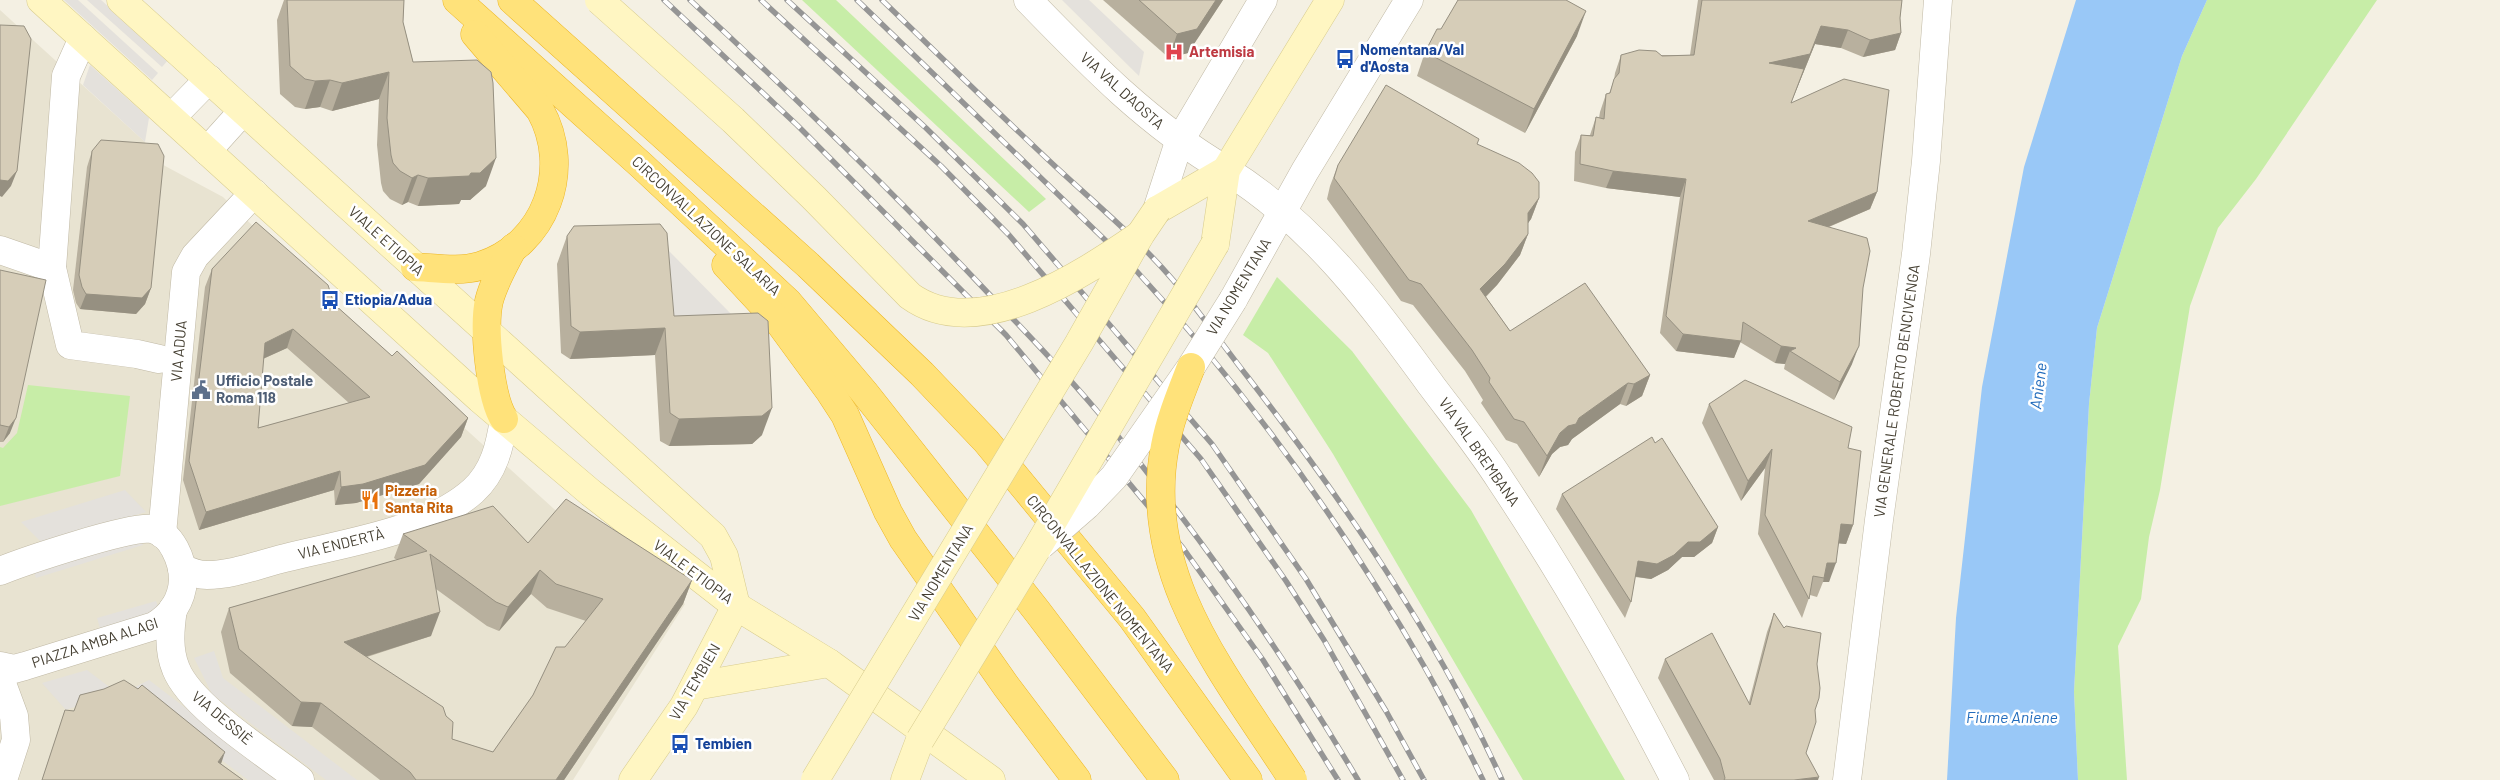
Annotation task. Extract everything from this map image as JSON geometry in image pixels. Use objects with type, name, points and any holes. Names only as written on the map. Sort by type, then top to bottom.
[{"type":"highway","points":[[416,267],[472,268],[494,259],[513,248],[533,227],[548,202],[554,185],[556,165],[552,136],[540,110],[492,57],[451,0]]},
{"type":"highway","name":"CIRCONVALLAZIONE SALARIA","points":[[457,0],[667,189],[788,302],[845,368],[1037,611],[1165,780]]},
{"type":"highway","points":[[512,0],[575,56]]},
{"type":"highway","points":[[530,0],[575,56]]},
{"type":"highway","name":"CIRCONVALLAZIONE NOMENTANA","points":[[575,56],[808,265],[922,374],[986,441],[1132,618],[1248,780]]},
{"type":"highway","points":[[667,189],[733,273],[778,321],[807,359],[845,415],[888,512],[903,539],[1000,678],[1077,780]]},
{"type":"highway","points":[[504,420],[499,411],[495,395],[488,332],[488,310],[492,291],[513,248]]},
{"type":"highway","points":[[1190,367],[1170,426],[1161,477],[1160,516],[1168,559],[1195,626],[1293,780]]},
{"type":"main road","name":"VIALE ETIOPIA","points":[[40,0],[504,420],[591,493],[736,606]]},
{"type":"main road","name":"VIALE ETIOPIA","points":[[121,0],[713,536],[724,556],[736,606]]},
{"type":"main road","points":[[599,0],[733,120],[814,198],[910,296],[923,304],[942,311],[971,312],[1011,304],[1085,272],[1140,235]]},
{"type":"main road","name":"VIA NOMENTANA","points":[[905,780],[920,740],[1036,550],[1215,244],[1226,170],[1330,0]]},
{"type":"main road","name":"VIA NOMENTANA","points":[[815,780],[1074,352],[1140,235],[1157,210],[1226,170]]},
{"type":"main road","points":[[736,606],[829,663],[969,771],[991,780]]},
{"type":"main road","name":"VIA TEMBIEN","points":[[633,780],[695,686],[736,606]]},
{"type":"main road","points":[[695,686],[829,663]]},
{"type":"street","name":"VIA VAL D'AOSTA","points":[[1028,0],[1148,118],[1179,142],[1226,170]]},
{"type":"street","name":"VIA NOMENTANA","points":[[1157,210],[1179,142],[1263,0]]},
{"type":"street","name":"VIA NOMENTANA","points":[[1036,550],[1087,505],[1114,477],[1190,367],[1233,300],[1305,171],[1409,0]]},
{"type":"street","name":"VIA GENERALE ROBERTO BENCIVENGA","points":[[1847,780],[1879,520],[1916,254],[1926,161],[1938,0]]},
{"type":"street","points":[[83,38],[66,76],[52,268],[70,345],[136,354],[159,360]]},
{"type":"street","points":[[171,118],[209,79]]},
{"type":"street","points":[[207,151],[243,111]]},
{"type":"street","name":"VIA VAL BREMBANA","points":[[1226,170],[1284,211],[1340,268],[1370,303],[1501,480],[1596,633],[1630,693],[1674,780]]},
{"type":"street","name":"VIA ADUA","points":[[162,534],[186,272],[195,256],[254,193]]},
{"type":"street","points":[[0,250],[52,268]]},
{"type":"street","name":"VIA ENDERTÀ","points":[[182,568],[200,574],[228,572],[384,534],[432,516],[462,500],[481,483],[498,450],[504,420]]},
{"type":"street","points":[[0,571],[135,530],[150,529],[162,534]]},
{"type":"street","name":"PIAZZA AMBA ALAGI","points":[[0,666],[14,669],[25,666],[140,631],[164,621],[173,609],[181,591],[182,568],[171,544],[162,534]]},
{"type":"street","name":"VIA DESSIÈ","points":[[173,609],[170,627],[172,657],[185,686],[202,704],[300,780]]},
{"type":"street","points":[[0,678],[14,716],[16,740],[3,780]]},
{"type":"shaded area","points":[[64,0],[78,0],[158,73],[152,80]]},
{"type":"shaded area","points":[[87,0],[101,0],[168,60],[162,67]]},
{"type":"shaded area","points":[[1062,0],[1089,0],[1144,52],[1139,76]]},
{"type":"shaded area","points":[[0,10],[145,142],[152,159],[223,197],[407,376],[564,518],[685,604],[573,780],[0,780]]},
{"type":"shaded area","points":[[90,65],[149,118],[145,142],[83,85]]},
{"type":"shaded area","points":[[669,251],[734,317],[673,325]]},
{"type":"shaded area","points":[[125,490],[146,512],[42,543],[21,522]]},
{"type":"shaded area","points":[[140,535],[143,545],[36,578],[32,567]]},
{"type":"shaded area","points":[[156,601],[160,611],[100,628],[97,618]]},
{"type":"shaded area","points":[[214,651],[223,678],[357,780],[326,780],[212,694],[194,658]]},
{"type":"shaded area","points":[[87,670],[116,692],[66,710],[42,683]]},
{"type":"shaded area","points":[[149,680],[280,780],[248,780],[129,690]]},
{"type":"green space","points":[[802,0],[836,0],[1046,199],[1029,212]]},
{"type":"green space","points":[[2207,0],[2377,0],[2256,179],[2218,228],[2190,306],[2160,490],[2149,537],[2141,599],[2118,646],[2127,780],[2078,780],[2074,692],[2089,404],[2097,328],[2182,56]]},
{"type":"green space","points":[[1277,277],[1352,351],[1471,510],[1625,780],[1523,780],[1333,454],[1268,353],[1243,335]]},
{"type":"green space","points":[[28,385],[130,396],[120,476],[0,506],[0,447],[3,448],[17,433]]},
{"type":"water","name":"Fiume Aniene","points":[[2076,0],[2207,0],[2182,56],[2097,328],[2089,404],[2074,692],[2078,780],[1947,780],[1956,618],[1982,387],[2024,167]]},
{"type":"building","points":[[287,0],[404,0],[403,22],[413,62],[477,60],[491,72],[496,158],[480,173],[471,173],[469,176],[428,178],[418,175],[412,178],[400,171],[393,163],[391,155],[387,118],[389,72],[342,83],[330,80],[315,81],[305,79],[290,66]]},
{"type":"building","points":[[1139,0],[1216,0],[1197,29],[1177,34]]},
{"type":"building","points":[[1458,0],[1566,0],[1586,11],[1534,109],[1425,52],[1437,29],[1441,29]]},
{"type":"building","points":[[1702,0],[1902,0],[1901,33],[1870,40],[1848,30],[1821,26],[1810,54],[1769,63],[1804,69],[1791,103],[1844,79],[1889,90],[1877,192],[1808,221],[1867,238],[1870,251],[1863,288],[1859,346],[1840,382],[1790,351],[1796,348],[1781,346],[1743,322],[1741,341],[1683,334],[1666,316],[1686,179],[1613,171],[1580,164],[1581,135],[1593,136],[1596,117],[1604,119],[1606,94],[1610,93],[1614,79],[1619,73],[1621,55],[1639,50],[1656,51],[1662,56],[1694,55]]},
{"type":"building","points":[[0,25],[24,26],[31,39],[17,171],[8,181],[0,180]]},
{"type":"building","points":[[1386,85],[1479,139],[1477,144],[1519,163],[1532,173],[1539,182],[1539,198],[1528,213],[1528,234],[1505,264],[1480,289],[1510,331],[1585,283],[1650,375],[1634,384],[1628,383],[1579,418],[1576,424],[1568,426],[1560,433],[1547,456],[1524,422],[1514,419],[1489,382],[1490,378],[1472,350],[1421,284],[1409,280],[1334,178],[1338,165]]},
{"type":"building","points":[[101,140],[158,144],[164,156],[151,288],[142,298],[86,294],[82,287],[79,275],[92,151]]},
{"type":"building","points":[[256,222],[328,285],[334,304],[392,356],[397,351],[468,418],[425,465],[363,484],[341,487],[340,471],[206,512],[189,461],[212,269]],"holes":[[[293,329],[370,397],[258,428],[265,343]]]},
{"type":"building","points":[[660,224],[667,233],[674,316],[758,313],[768,321],[772,408],[762,416],[679,419],[670,413],[665,328],[580,332],[571,326],[567,236],[574,226]]},
{"type":"building","points":[[0,270],[46,280],[16,418],[9,427],[0,425]]},
{"type":"building","points":[[1745,380],[1852,427],[1848,448],[1861,451],[1853,525],[1841,524],[1836,563],[1827,563],[1824,578],[1813,576],[1809,599],[1765,515],[1772,449],[1748,481],[1709,404]]},
{"type":"building","points":[[1652,437],[1655,443],[1662,438],[1718,527],[1700,542],[1688,542],[1674,555],[1657,564],[1638,561],[1631,602],[1562,494]]},
{"type":"building","points":[[566,499],[692,580],[556,780],[416,780],[410,772],[321,703],[301,702],[239,649],[229,608],[427,551],[403,534],[493,506],[528,543]],"holes":[[[430,554],[496,602],[508,607],[540,570],[556,584],[603,599],[565,647],[556,647],[533,695],[493,752],[452,739],[453,722],[446,716],[443,707],[344,642],[440,612]]]},
{"type":"building","points":[[1774,613],[1784,628],[1786,626],[1821,633],[1817,664],[1820,688],[1815,710],[1816,722],[1806,753],[1819,777],[1794,780],[1724,780],[1720,759],[1665,659],[1712,633],[1750,705]]},
{"type":"building","points":[[124,680],[138,689],[142,685],[225,752],[218,762],[243,780],[42,780],[65,710],[74,711],[80,695],[104,689]]},
{"type":"railway","points":[[664,0],[797,125],[1006,335],[1183,548],[1263,660],[1338,780]]},
{"type":"railway","points":[[690,0],[805,108],[916,218],[1035,342],[1094,407],[1176,509],[1240,597],[1301,687],[1358,780]]},
{"type":"railway","points":[[761,0],[941,166],[1009,235],[1201,459],[1286,581],[1324,640],[1403,780]]},
{"type":"railway","points":[[787,0],[926,128],[1023,224],[1212,444],[1306,579],[1386,711],[1424,780]]},
{"type":"railway","points":[[857,0],[1132,266],[1213,359],[1289,458],[1359,560],[1424,666],[1483,780]]},
{"type":"railway","points":[[882,0],[1131,236],[1160,265],[1183,292],[1318,472],[1386,571],[1448,673],[1502,780]]},
{"type":"place","name":"Artemisia","points":[[1174,52]]},
{"type":"place","name":"Nomentana/Val d'Aosta","points":[[1345,59]]},
{"type":"place","name":"Etiopia/Adua","points":[[330,300]]},
{"type":"place","name":"Ufficio Postale Roma 118","points":[[201,390]]},
{"type":"place","name":"Pizzeria Santa Rita","points":[[370,500]]},
{"type":"place","name":"Tembien","points":[[680,744]]},
{"type":"water label","name":"Aniene","points":[[2038,386]]}]
